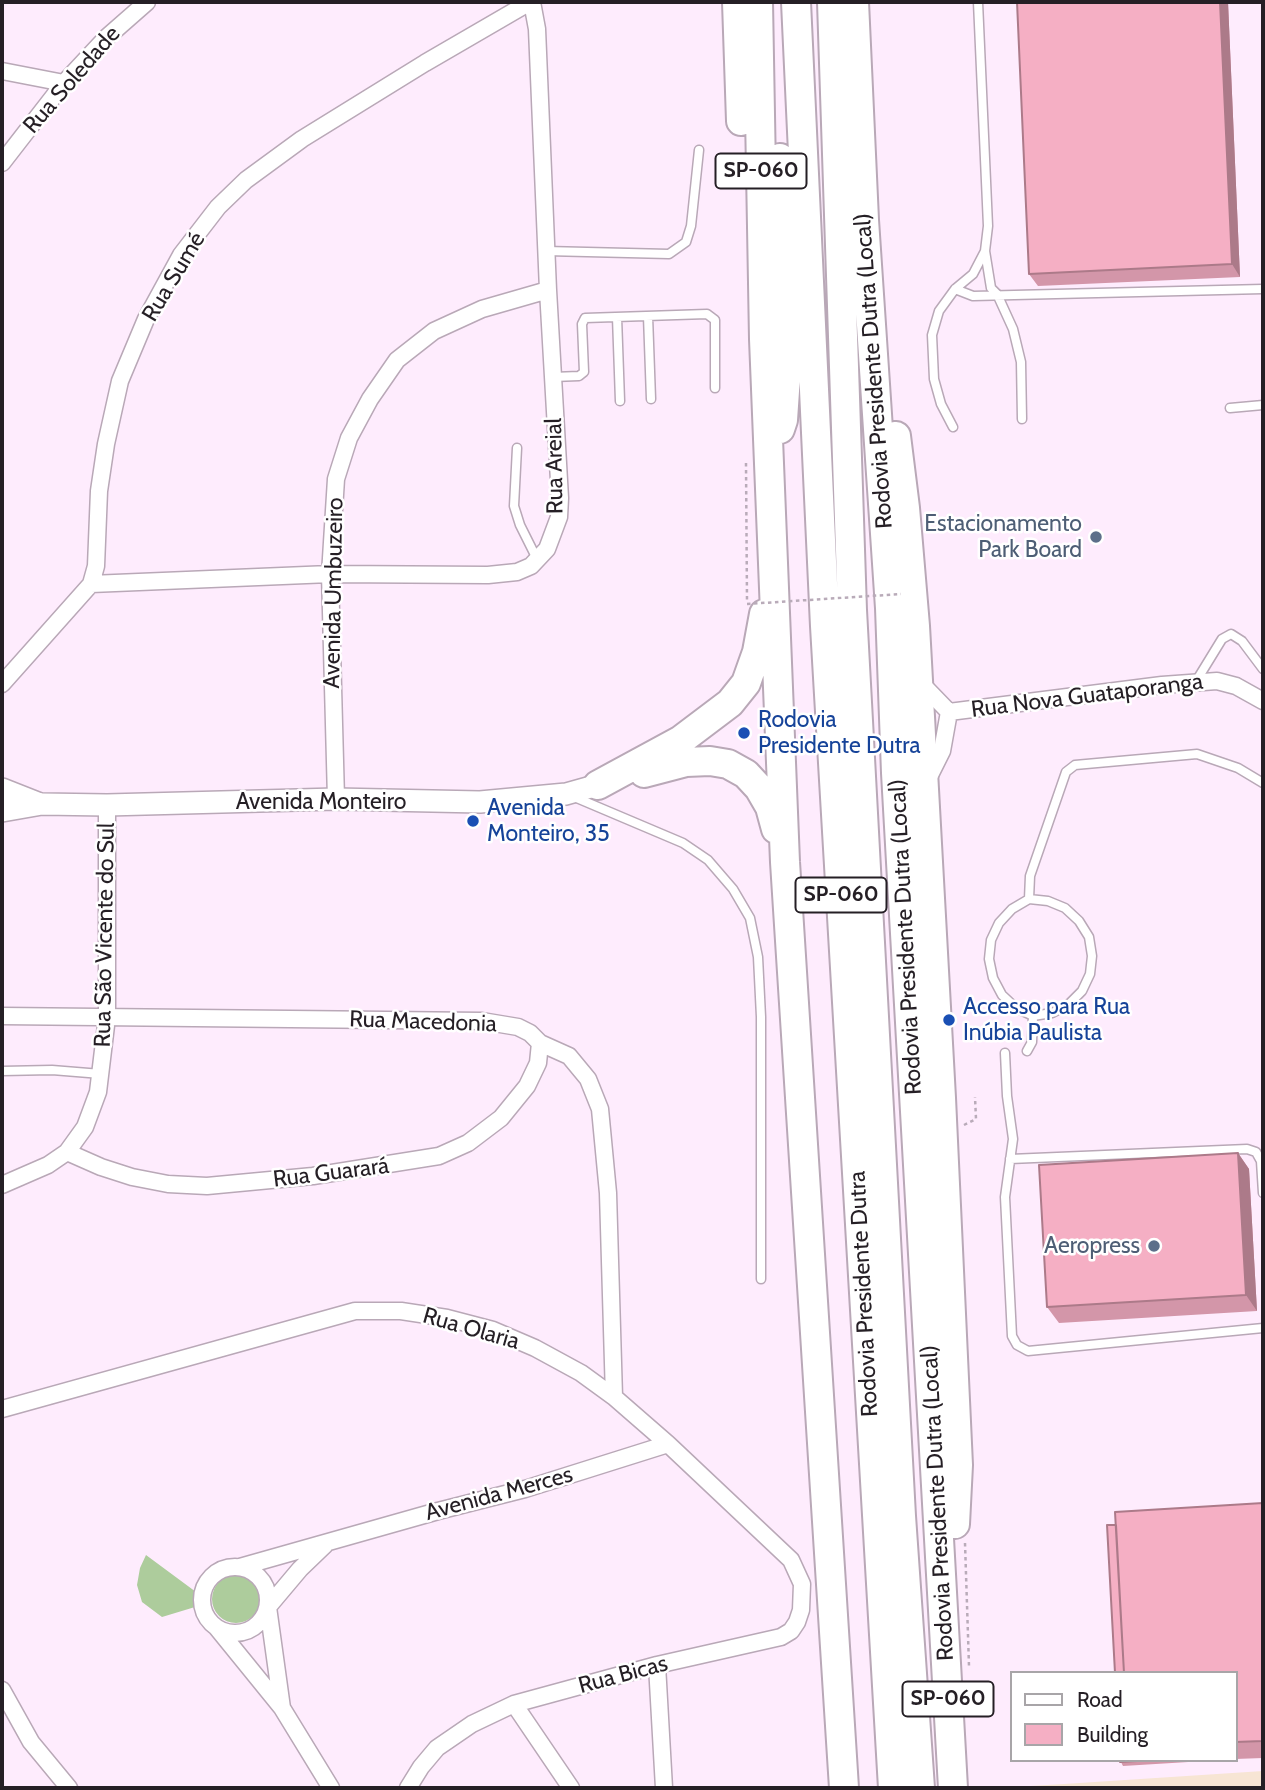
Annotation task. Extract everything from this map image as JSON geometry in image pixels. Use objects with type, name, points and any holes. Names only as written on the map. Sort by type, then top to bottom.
[{"type":"highway","points":[[737,2],[743,179],[764,339]]},
{"type":"highway","name":"SP-060","points":[[758,2],[764,339],[785,862],[843,1786]]},
{"type":"highway","points":[[768,463],[783,420],[786,376],[775,2]]},
{"type":"highway","name":"Rodovia Presidente Dutra","points":[[796,2],[825,626],[893,1788]]},
{"type":"highway","name":"Rodovia Presidente Dutra","points":[[832,2],[852,610],[900,1490],[920,1788]]},
{"type":"highway","name":"Rodovia Presidente Dutra (Local)","points":[[854,2],[864,220],[890,608],[953,1788]]},
{"type":"highway","points":[[864,220],[884,317],[906,521],[918,681],[958,1465],[955,1529],[944,1609]]},
{"type":"highway","points":[[598,785],[681,740],[730,703],[746,683],[757,652],[772,567]]},
{"type":"highway","points":[[598,785],[686,762],[710,761],[727,764],[746,774],[759,788],[770,807],[785,862]]},
{"type":"street","name":"Rua Soledade","points":[[2,163],[64,83],[106,38],[147,2]]},
{"type":"street","name":"Rua Areial","points":[[531,2],[537,29],[560,508],[547,549],[537,559]]},
{"type":"street","name":"Rua Sumé","points":[[91,583],[96,566],[101,479],[120,381],[146,319],[181,255],[218,207],[302,139],[531,2]]},
{"type":"street","points":[[2,71],[64,83]]},
{"type":"street","name":"Avenida Umbuzeiro","points":[[336,799],[330,573],[336,479],[349,438],[370,399],[397,360],[434,331],[482,309],[548,290]]},
{"type":"street","points":[[2,684],[91,583],[330,573],[488,575],[517,572],[531,566],[537,559]]},
{"type":"street","name":"Rua Nova Guataporanga","points":[[918,681],[949,712]]},
{"type":"street","name":"Rua Nova Guataporanga","points":[[949,712],[1217,681],[1236,686],[1263,701]]},
{"type":"street","name":"Rua Nova Guataporanga","points":[[924,786],[942,751],[949,712]]},
{"type":"street","name":"Avenida Monteiro","points":[[2,811],[42,804],[107,805],[336,799],[480,802],[566,794],[598,785]]},
{"type":"street","name":"Avenida Monteiro","points":[[2,789],[42,804]]},
{"type":"street","name":"Rua São Vicente do Sul","points":[[2,1185],[48,1165],[67,1152],[85,1127],[98,1091],[107,1017],[107,805]]},
{"type":"street","name":"Rua Macedonia","points":[[2,1016],[482,1021],[518,1027],[530,1033],[540,1043],[569,1056],[588,1079],[600,1109],[608,1193],[614,1397]]},
{"type":"street","name":"Rua Guarará","points":[[67,1152],[132,1177],[168,1184],[207,1186],[313,1176],[439,1156],[468,1143],[501,1118],[527,1086],[538,1063],[540,1043]]},
{"type":"street","name":"Rua Olaria","points":[[2,1409],[355,1311],[390,1311],[447,1318],[492,1330],[536,1348],[581,1373],[614,1397],[668,1444],[791,1560]]},
{"type":"street","name":"Avenida Merces","points":[[240,1567],[525,1489],[668,1444]]},
{"type":"street","name":"Avenida Merces","points":[[268,1607],[300,1569],[329,1542]]},
{"type":"street","name":"Rua Bicas","points":[[408,1788],[437,1748],[472,1724],[514,1704],[657,1665],[781,1637],[791,1631],[801,1610],[802,1584],[791,1560]]},
{"type":"street","points":[[282,1708],[268,1607],[269,1596],[265,1585],[250,1570],[229,1567],[219,1571],[204,1587],[203,1609],[208,1619],[282,1708],[331,1788]]},
{"type":"street","points":[[216,1627],[237,1633],[248,1631],[264,1617],[268,1607]]},
{"type":"street","points":[[657,1665],[664,1788]]},
{"type":"street","points":[[2,1690],[31,1742],[69,1788]]},
{"type":"street","points":[[514,1704],[571,1788]]},
{"type":"lane","points":[[978,2],[988,226],[985,251],[991,288],[997,294],[1013,328],[1021,362],[1022,419]]},
{"type":"lane","points":[[546,251],[669,254],[686,242],[691,226],[699,150]]},
{"type":"lane","points":[[953,427],[941,404],[934,379],[932,335],[939,311],[955,289],[973,274],[985,251]]},
{"type":"lane","points":[[955,289],[973,296],[1263,289]]},
{"type":"lane","points":[[648,316],[651,398]]},
{"type":"lane","points":[[553,377],[579,376],[584,372],[582,320],[585,318],[712,316],[715,320],[715,388]]},
{"type":"lane","points":[[617,317],[620,401]]},
{"type":"lane","points":[[1230,408],[1263,405]]},
{"type":"lane","points":[[517,448],[514,506],[537,559]]},
{"type":"lane","points":[[1195,682],[1222,639],[1231,635],[1242,641],[1263,669]]},
{"type":"lane","points":[[1029,900],[1030,876],[1066,772],[1074,765],[1198,754],[1238,768],[1263,783]]},
{"type":"lane","points":[[566,794],[683,843],[708,860],[733,889],[750,918],[758,957],[761,1017],[761,1279]]},
{"type":"lane","points":[[1029,900],[1048,901],[1065,908],[1079,921],[1088,937],[1092,956],[1090,974],[1082,991],[1068,1005],[1052,1013],[1033,1016],[1016,1008],[1002,995],[993,978],[989,959],[991,940],[999,923],[1013,909],[1029,900]]},
{"type":"lane","points":[[1027,1051],[1032,1042],[1033,1016]]},
{"type":"lane","points":[[1004,1053],[1013,1139],[1005,1198],[1012,1336],[1017,1345],[1028,1351],[1263,1328]]},
{"type":"lane","points":[[2,1071],[52,1070],[101,1074]]},
{"type":"lane","points":[[1010,1159],[1247,1149],[1256,1152],[1261,1161],[1263,1193]]},
{"type":"path","points":[[747,509],[747,604],[901,594]]},
{"type":"shaded area","points":[[1263,1771],[1263,1788],[996,1788],[1064,1784]]},
{"type":"green space","points":[[146,1555],[196,1592],[195,1607],[162,1617],[142,1602],[137,1585]]},
{"type":"green space","points":[[236,1575],[253,1582],[260,1599],[253,1616],[236,1623],[219,1616],[212,1599],[219,1582]]},
{"type":"building","points":[[1017,2],[1220,2],[1232,264],[1029,274]]},
{"type":"building","name":"Aeropress","points":[[1238,1153],[1246,1295],[1047,1307],[1039,1165]]},
{"type":"building","points":[[1263,1503],[1263,1741],[1237,1742],[1237,1671],[1124,1671],[1115,1512]]},
{"type":"building","points":[[1107,1525],[1116,1525],[1124,1671],[1115,1671]]},
{"type":"place","name":"Estacionamento Park Board","points":[[1096,537]]},
{"type":"place","name":"Rodovia Presidente Dutra","points":[[744,733]]},
{"type":"place","name":"Avenida Monteiro, 35","points":[[473,821]]},
{"type":"place","name":"Accesso para Rua Inúbia Paulista","points":[[949,1020]]},
{"type":"place","name":"Aeropress","points":[[1154,1246]]}]
